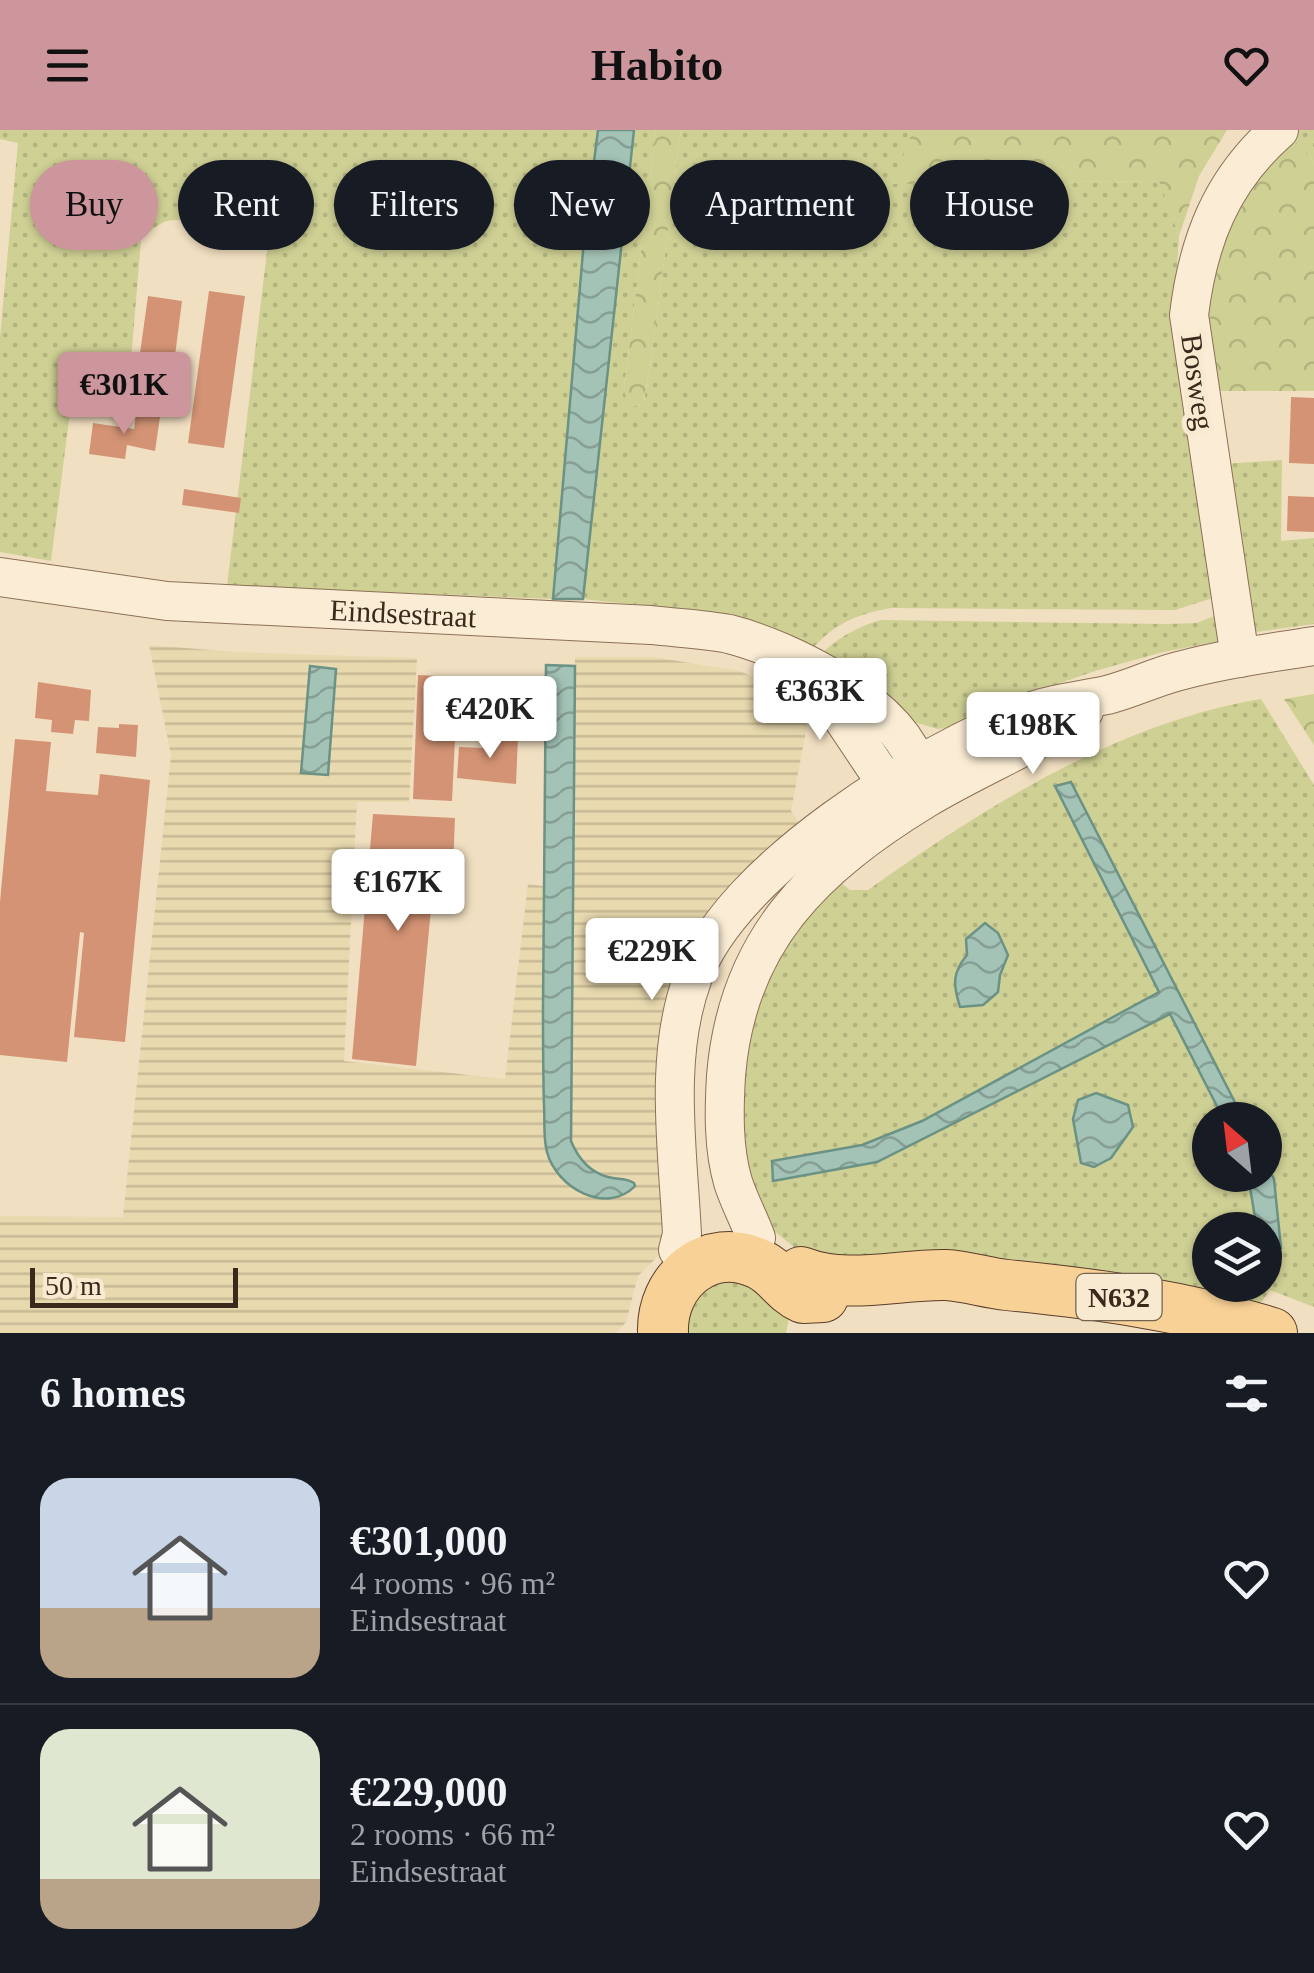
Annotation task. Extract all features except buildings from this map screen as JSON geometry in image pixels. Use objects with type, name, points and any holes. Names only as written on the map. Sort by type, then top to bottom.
[{"type":"main road","points":[[652,1332],[652,1281],[693,1251],[740,1234],[756,1238]]},
{"type":"main road","name":"N632","points":[[756,1238],[780,1250],[808,1301]]},
{"type":"main road","name":"N632","points":[[693,1251],[746,1259],[769,1270],[793,1294],[808,1301]]},
{"type":"main road","name":"N632","points":[[808,1301],[814,1277],[856,1280],[948,1275],[1165,1305],[1272,1333]]},
{"type":"street","name":"Bosweg","points":[[1240,658],[1188,315],[1194,269],[1228,188],[1279,130]]},
{"type":"street","name":"Eindsestraat","points":[[0,578],[167,602],[652,625],[728,634],[804,663],[838,708],[909,785]]},
{"type":"street","points":[[693,1251],[676,1100],[681,1026],[693,976],[719,928],[757,883],[786,856],[909,785],[1074,718],[1106,695],[1178,671],[1314,646]]},
{"type":"street","points":[[756,1238],[732,1180],[725,1131],[727,1064],[750,971],[762,946],[790,907],[909,785]]},
{"type":"shaded area","points":[[149,645],[417,658],[409,802],[357,802],[344,1061],[505,1079],[528,884],[543,886],[547,1151],[570,1186],[626,1178],[607,1177],[579,1160],[571,1141],[575,657],[653,657],[740,671],[772,686],[797,705],[807,725],[791,811],[803,829],[711,916],[671,1213],[661,1253],[638,1276],[626,1322],[616,1333],[0,1333],[0,1216],[123,1217],[171,755]],"holes":[[[311,666],[336,669],[327,775],[301,773]]]},
{"type":"green space","points":[[0,130],[598,130],[594,160],[514,160],[514,250],[583,250],[553,599],[227,586],[267,250],[314,250],[314,160],[178,160],[178,220],[158,226],[158,160],[30,160],[30,250],[140,250],[130,373],[111,403],[94,407],[71,404],[51,561],[0,552],[0,337],[18,143],[0,139]]},
{"type":"green space","points":[[634,130],[656,130],[650,179],[650,160],[631,160]]},
{"type":"green space","points":[[656,130],[681,130],[677,160],[670,160],[670,214],[650,367],[643,403],[634,407],[627,403],[624,389],[641,250],[650,250],[650,179]]},
{"type":"green space","points":[[681,130],[913,130],[894,184],[910,184],[910,250],[1069,250],[1069,182],[1160,181],[1179,236],[1176,284],[1216,597],[1175,610],[891,608],[848,621],[813,648],[731,617],[583,599],[621,250],[641,250],[624,389],[639,406],[644,400],[650,367],[670,214],[670,250],[890,250],[890,160],[677,160]]},
{"type":"green space","points":[[913,130],[1227,130],[1199,176],[1179,236],[1159,181],[1069,182],[1069,160],[910,160],[910,184],[893,184]]},
{"type":"green space","points":[[1314,130],[1314,162],[1286,133]]},
{"type":"green space","points":[[1286,133],[1314,162],[1314,391],[1215,391],[1207,288],[1212,248]]},
{"type":"green space","points":[[1282,460],[1281,541],[1314,538],[1314,624],[1249,633],[1222,464]]},
{"type":"green space","points":[[1226,611],[1221,641],[1095,671],[1037,691],[960,726],[938,729],[906,720],[820,655],[848,634],[881,620],[1167,624],[1197,623]]},
{"type":"green space","points":[[1314,694],[1314,745],[1284,699]]},
{"type":"green space","points":[[1261,699],[1314,785],[1314,1307],[1282,1295],[1282,1212],[1192,1212],[1192,1297],[804,1255],[769,1227],[738,1151],[737,1126],[753,1006],[790,934],[839,881],[850,890],[868,890],[1006,799],[1054,772],[1155,727]]},
{"type":"green space","points":[[734,1278],[762,1294],[773,1308],[789,1318],[786,1333],[687,1333],[688,1315],[703,1288]]},
{"type":"water","points":[[598,130],[634,130],[631,160],[594,160]]},
{"type":"water","points":[[583,250],[621,250],[583,599],[553,599]]},
{"type":"water","points":[[546,665],[575,666],[571,1141],[581,1159],[595,1172],[634,1183],[623,1195],[610,1198],[597,1198],[571,1186],[552,1165],[545,1141]]},
{"type":"water","points":[[310,666],[336,669],[328,775],[301,773]]},
{"type":"water","points":[[1071,782],[1235,1102],[1215,1102],[1170,1014],[877,1162],[773,1181],[772,1161],[862,1145],[922,1121],[1159,992],[1055,786]]},
{"type":"water","points":[[985,923],[998,933],[1008,955],[998,992],[983,1005],[960,1007],[955,979],[967,955],[966,939]]},
{"type":"water","points":[[1096,1093],[1128,1105],[1133,1127],[1111,1158],[1094,1167],[1081,1163],[1073,1119],[1078,1100]]},
{"type":"water","points":[[1251,1192],[1275,1192],[1277,1212],[1254,1212]]}]
